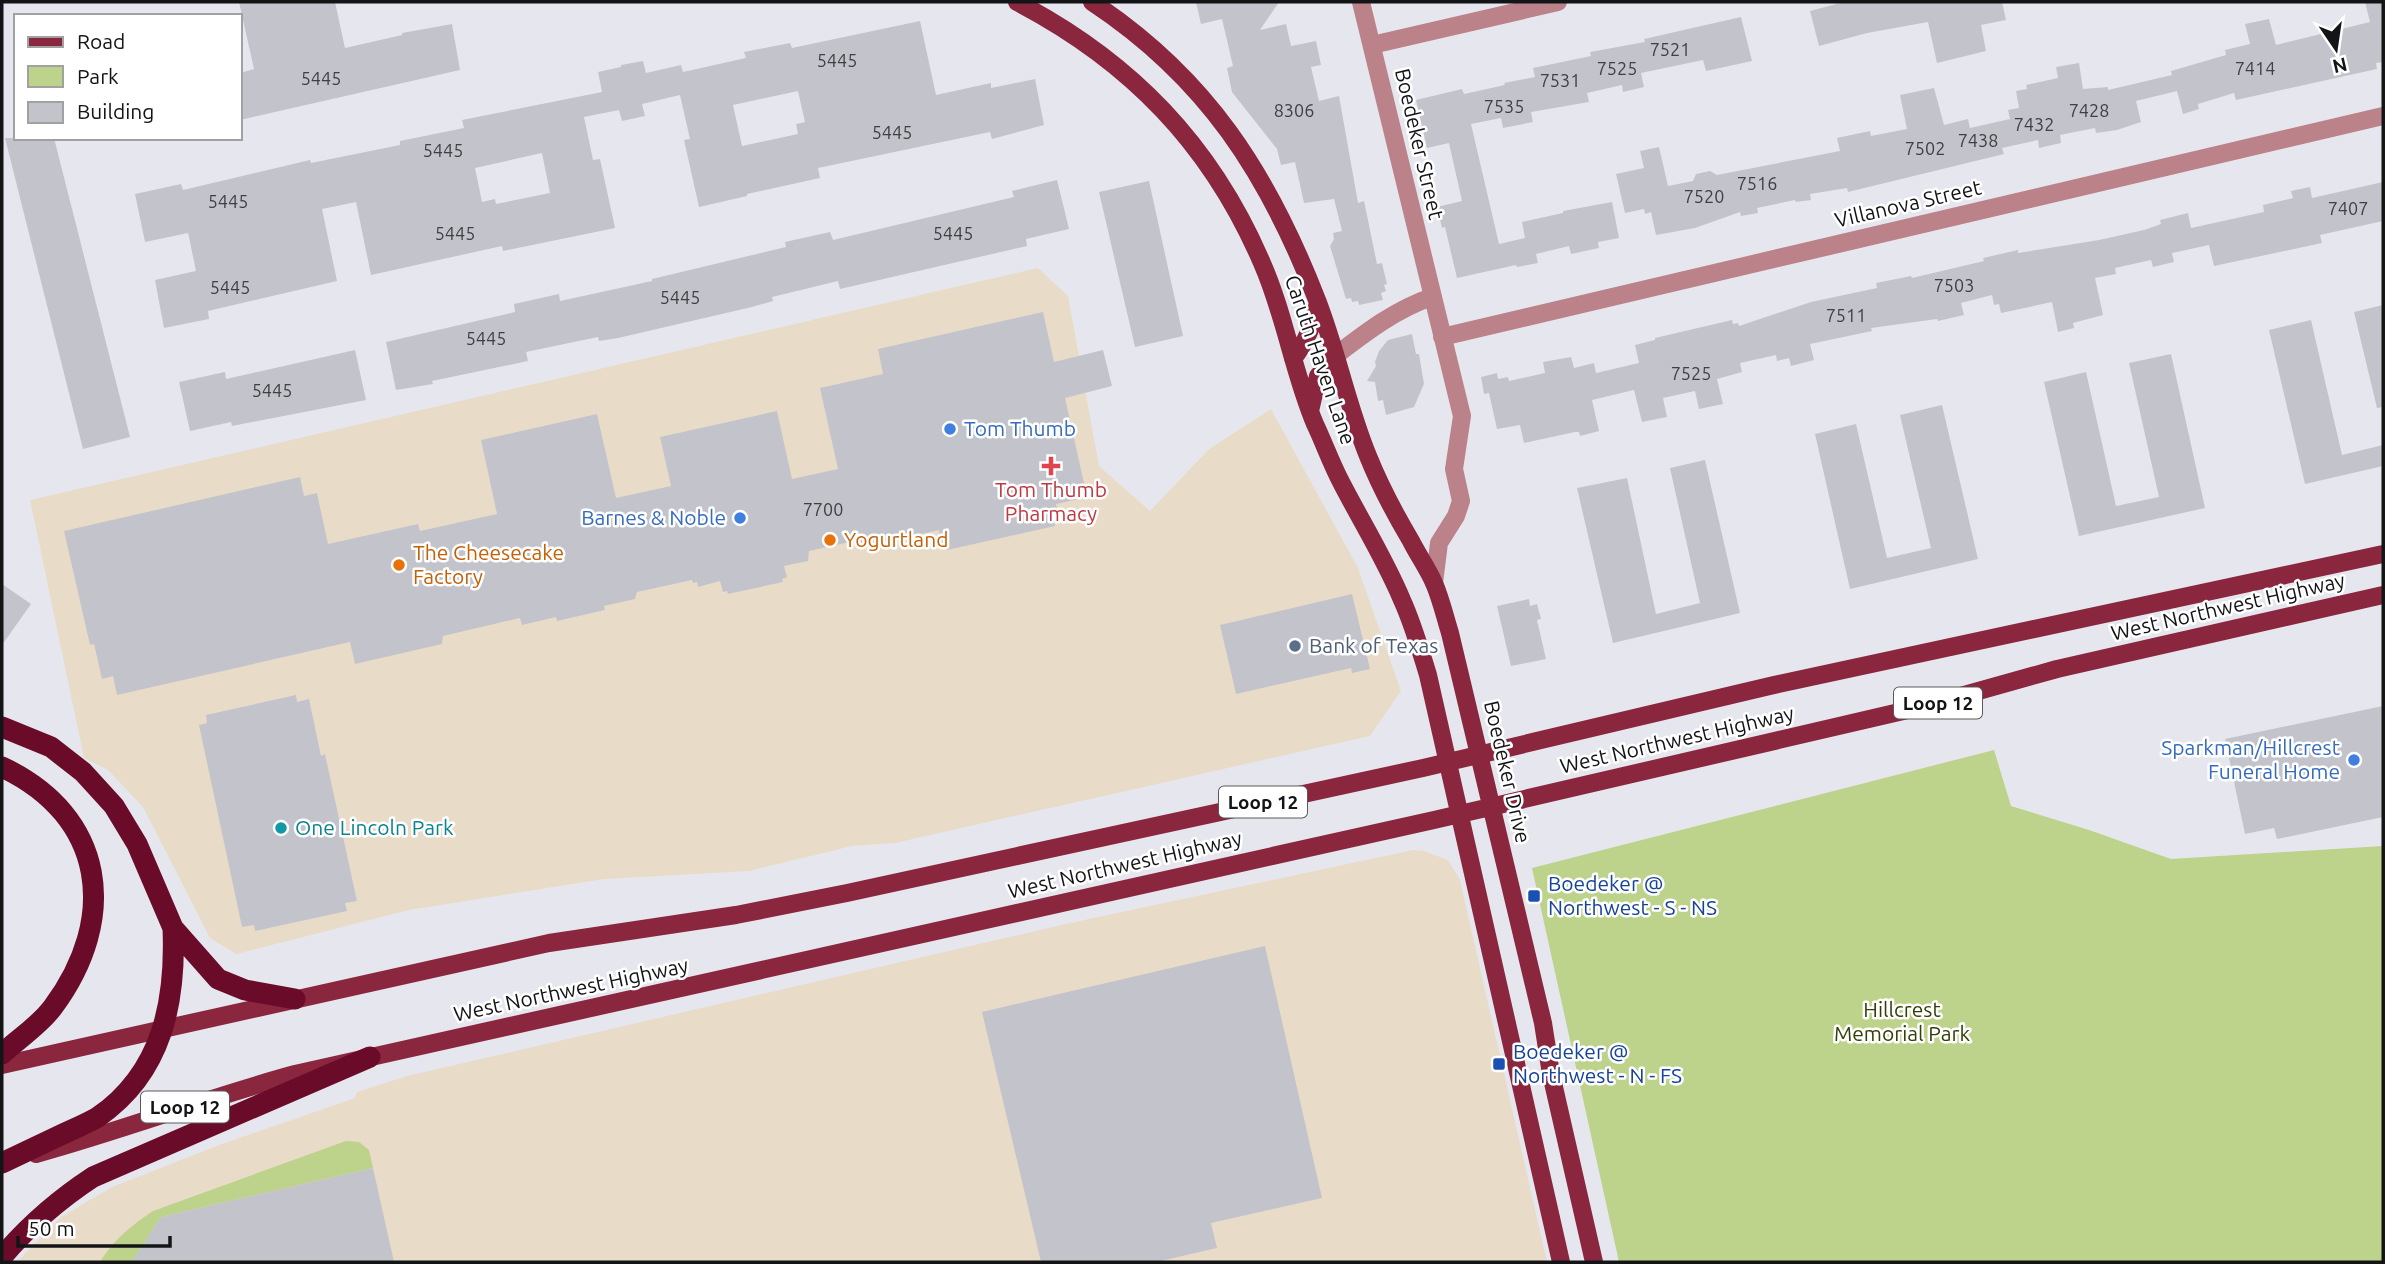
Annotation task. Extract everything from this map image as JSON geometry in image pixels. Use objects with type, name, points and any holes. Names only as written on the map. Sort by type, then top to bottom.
[{"type":"highway","points":[[2,727],[51,747],[83,772],[114,806],[137,844],[173,928],[218,979],[244,990],[295,999]]},
{"type":"highway","points":[[2,767],[22,776],[52,799],[78,832],[90,863],[94,895],[90,934],[76,970],[52,1009],[2,1054]]},
{"type":"highway","points":[[2,1163],[96,1118],[114,1104],[145,1069],[155,1052],[167,1012],[174,966],[173,928]]},
{"type":"highway","points":[[2,1257],[24,1230],[58,1199],[93,1177],[370,1057]]},
{"type":"main road","name":"Caruth Haven Lane","points":[[1017,2],[1064,28],[1108,59],[1146,92],[1191,140],[1230,198],[1262,263],[1310,411],[1339,479],[1402,598],[1428,675],[1460,814]]},
{"type":"main road","name":"Caruth Haven Lane","points":[[1092,2],[1121,21],[1169,61],[1205,100],[1266,187],[1318,302],[1345,394],[1368,456],[1392,508],[1434,583]]},
{"type":"main road","points":[[1318,302],[1314,324],[1293,359],[1345,394]]},
{"type":"main road","points":[[1310,411],[1318,376],[1335,356]]},
{"type":"main road","name":"West Northwest Highway","points":[[2,1065],[549,943],[736,915],[847,893],[1480,755],[1773,685],[2383,554]]},
{"type":"main road","name":"Boedeker Drive","points":[[1434,583],[1451,633],[1480,755],[1543,1023],[1551,1074],[1594,1262]]},
{"type":"main road","name":"West Northwest Highway","points":[[2,1163],[83,1141],[235,1091],[370,1057],[1491,807],[1925,706],[2057,669],[2383,595]]},
{"type":"main road","points":[[1460,814],[1561,1262]]},
{"type":"street","name":"Boedeker Street","points":[[1361,2],[1432,297]]},
{"type":"street","points":[[1372,45],[1558,2]]},
{"type":"street","name":"Villanova Street","points":[[1443,337],[2383,116]]},
{"type":"street","points":[[1335,356],[1393,315],[1432,297]]},
{"type":"street","name":"Boedeker Drive","points":[[1432,297],[1462,416],[1454,469],[1461,501],[1456,516],[1438,543],[1434,583]]},
{"type":"shaded area","points":[[1038,268],[1068,296],[1099,466],[1150,511],[1209,449],[1271,409],[1358,568],[1401,691],[1370,736],[895,843],[852,846],[749,871],[604,879],[409,910],[236,954],[210,938],[143,807],[108,770],[84,758],[30,500]]},
{"type":"shaded area","points":[[1413,850],[1448,860],[1460,880],[1547,1262],[17,1262],[61,1217],[112,1187],[219,1145],[355,1098],[357,1092],[407,1076],[1070,923]]},
{"type":"green space","name":"Hillcrest Memorial Park","points":[[1994,750],[2011,806],[2171,859],[2383,846],[2383,1262],[1619,1262],[1532,868]]},
{"type":"green space","points":[[346,1141],[359,1142],[369,1150],[373,1168],[161,1217],[132,1262],[100,1262],[111,1246],[153,1211]]},
{"type":"building","points":[[239,2],[335,2],[345,48],[402,33],[452,24],[460,70],[242,120],[242,72],[254,69]]},
{"type":"building","points":[[1196,2],[1279,2],[1260,30],[1286,24],[1291,46],[1316,41],[1321,65],[1311,67],[1319,101],[1339,96],[1358,203],[1364,201],[1377,264],[1382,263],[1387,284],[1384,285],[1386,291],[1381,293],[1383,300],[1359,305],[1358,301],[1346,299],[1330,246],[1334,239],[1333,233],[1342,231],[1334,199],[1304,203],[1295,162],[1281,165],[1277,149],[1232,92],[1227,68],[1233,66],[1222,19],[1201,24]]},
{"type":"building","points":[[1844,2],[2002,2],[2006,20],[1981,25],[1986,51],[1937,63],[1928,22],[1867,33],[1819,46],[1810,11]]},
{"type":"building","points":[[2365,2],[2383,2],[2383,62],[2376,63],[2377,69],[2236,100],[2234,93],[2198,104],[2199,109],[2183,114],[2177,91],[2136,101],[2141,122],[2117,130],[2096,133],[2095,128],[2060,135],[2061,143],[2039,148],[2038,140],[2002,148],[2004,154],[1848,192],[1847,188],[1810,194],[1811,200],[1795,200],[1757,208],[1758,213],[1741,216],[1740,212],[1695,228],[1656,235],[1651,212],[1645,214],[1644,209],[1625,213],[1616,174],[1644,168],[1640,151],[1659,147],[1668,186],[1693,181],[1696,174],[1710,171],[1717,175],[1840,151],[1837,138],[1870,131],[1871,136],[1907,129],[1900,95],[1934,88],[1944,125],[1968,119],[1970,128],[2010,119],[2008,110],[2019,108],[2016,91],[2027,89],[2026,85],[2058,78],[2056,67],[2079,63],[2083,89],[2108,87],[2108,90],[2172,75],[2171,71],[2226,55],[2225,50],[2250,44],[2245,24],[2269,19],[2276,45],[2370,22]]},
{"type":"building","points":[[1741,17],[1752,61],[1706,71],[1703,60],[1641,73],[1644,87],[1623,92],[1622,85],[1587,93],[1589,102],[1531,112],[1533,122],[1503,128],[1501,118],[1471,124],[1499,244],[1525,238],[1522,222],[1612,202],[1619,238],[1598,242],[1599,248],[1571,254],[1569,246],[1536,254],[1538,263],[1457,278],[1445,227],[1442,228],[1437,207],[1462,201],[1449,143],[1427,148],[1416,100],[1462,89],[1464,94],[1505,85],[1504,83],[1535,77],[1533,68],[1591,56],[1590,52],[1645,42],[1644,39]]},
{"type":"building","points":[[920,21],[936,95],[991,83],[991,88],[1035,79],[1044,125],[992,139],[990,132],[818,168],[820,178],[699,207],[684,140],[690,139],[680,95],[642,104],[645,116],[622,121],[619,110],[584,117],[593,160],[600,159],[615,228],[503,251],[502,246],[371,275],[356,202],[322,209],[337,281],[208,311],[209,319],[164,328],[155,280],[196,271],[189,237],[188,233],[145,242],[135,194],[181,184],[183,190],[310,160],[311,163],[400,145],[400,141],[464,128],[462,120],[602,92],[598,72],[621,65],[643,61],[646,73],[681,65],[683,72],[746,58],[744,52],[790,43],[792,48]],"holes":[[[798,91],[805,122],[796,124],[798,134],[742,146],[733,105]],[[542,153],[550,193],[496,204],[495,199],[482,202],[475,168]]]},
{"type":"building","points":[[5,138],[55,140],[130,437],[83,449]]},
{"type":"building","points":[[1057,180],[1069,229],[1026,239],[1027,246],[840,289],[838,281],[772,297],[773,301],[752,307],[618,338],[599,341],[598,337],[526,352],[528,361],[396,390],[386,342],[515,312],[514,304],[559,294],[560,301],[652,281],[786,247],[785,242],[830,232],[833,240],[1014,197],[1012,191]]},
{"type":"building","points":[[1149,181],[1183,336],[1135,347],[1099,192]]},
{"type":"building","points":[[2383,182],[2383,221],[2320,235],[2322,243],[2214,266],[2209,245],[2172,253],[2174,262],[2153,267],[2151,260],[2115,268],[2116,274],[2095,278],[2103,315],[2073,323],[2074,328],[2058,332],[2052,302],[2001,313],[1999,304],[1994,305],[1992,295],[1961,303],[1964,315],[1938,321],[1871,328],[1872,331],[1810,344],[1814,360],[1791,366],[1789,358],[1777,361],[1776,355],[1740,363],[1742,372],[1717,379],[1723,404],[1699,409],[1695,391],[1663,398],[1667,417],[1642,422],[1634,390],[1592,400],[1599,431],[1580,436],[1579,432],[1575,432],[1524,443],[1520,425],[1497,429],[1489,393],[1484,394],[1481,377],[1497,373],[1498,379],[1508,377],[1509,381],[1545,373],[1543,362],[1571,357],[1574,368],[1594,363],[1596,373],[1639,363],[1635,345],[1655,338],[1732,320],[1733,324],[1738,323],[1739,326],[1811,302],[1877,288],[1876,283],[1911,276],[1912,278],[2018,250],[2018,253],[2144,230],[2161,224],[2160,220],[2188,213],[2191,228],[2264,212],[2263,205],[2293,198],[2291,191],[2310,187],[2312,198]]},
{"type":"building","points":[[2383,305],[2383,407],[2377,408],[2354,312]]},
{"type":"building","points":[[1043,312],[1054,362],[1103,350],[1112,386],[1065,398],[1086,492],[1081,493],[1083,498],[1056,504],[1059,520],[1054,521],[1055,526],[947,550],[946,545],[942,546],[939,530],[858,548],[854,541],[809,551],[808,561],[784,566],[787,577],[782,579],[783,582],[728,594],[727,591],[723,592],[720,581],[698,587],[697,582],[693,583],[692,580],[637,592],[635,599],[604,606],[605,610],[557,621],[556,617],[522,625],[520,618],[443,636],[442,644],[355,664],[350,642],[117,695],[113,676],[102,679],[94,644],[90,645],[64,531],[300,477],[304,496],[317,493],[328,544],[418,524],[420,531],[497,514],[481,440],[597,414],[616,498],[671,486],[660,437],[777,411],[792,479],[838,469],[820,388],[883,374],[878,349]]},
{"type":"building","points":[[2311,320],[2342,455],[2383,445],[2383,466],[2305,484],[2269,330]]},
{"type":"building","points":[[1412,334],[1416,354],[1419,354],[1424,384],[1414,407],[1386,415],[1383,400],[1378,401],[1375,382],[1367,381],[1376,366],[1379,351],[1388,340]]},
{"type":"building","points":[[355,350],[366,400],[232,426],[231,422],[190,431],[179,382],[225,372],[226,379]]},
{"type":"building","points":[[2171,354],[2205,508],[2079,536],[2044,382],[2086,372],[2116,506],[2159,497],[2129,363]]},
{"type":"building","points":[[1942,405],[1978,559],[1850,589],[1815,434],[1856,424],[1887,558],[1931,548],[1900,415]]},
{"type":"building","points":[[1705,460],[1740,613],[1613,643],[1577,488],[1627,478],[1656,614],[1700,603],[1670,468]]},
{"type":"building","points":[[2,584],[31,604],[2,645]]},
{"type":"building","name":"Bank of Texas","points":[[1352,594],[1370,669],[1352,673],[1351,668],[1236,694],[1220,625]]},
{"type":"building","points":[[1529,599],[1530,606],[1537,604],[1541,619],[1537,620],[1546,659],[1511,666],[1497,606]]},
{"type":"building","name":"One Lincoln Park","points":[[296,695],[297,702],[309,699],[321,756],[325,754],[357,901],[345,903],[347,911],[255,931],[254,925],[242,927],[199,725],[207,723],[206,715]]},
{"type":"building","points":[[2383,706],[2383,817],[2277,839],[2274,828],[2245,834],[2225,739]]},
{"type":"building","points":[[1265,946],[1322,1198],[1211,1223],[1217,1248],[1156,1262],[1041,1262],[982,1012]]},
{"type":"building","points":[[373,1168],[394,1262],[132,1262],[161,1217]]},
{"type":"place","name":"Tom Thumb","points":[[950,429]]},
{"type":"place","name":"Tom Thumb Pharmacy","points":[[1051,466]]},
{"type":"place","name":"Barnes & Noble","points":[[740,518]]},
{"type":"place","name":"Yogurtland","points":[[830,540]]},
{"type":"place","name":"The Cheesecake Factory","points":[[399,565]]},
{"type":"place","name":"Bank of Texas","points":[[1295,646]]},
{"type":"place","name":"Sparkman/Hillcrest Funeral Home","points":[[2354,760]]},
{"type":"place","name":"One Lincoln Park","points":[[281,828]]},
{"type":"place","name":"Boedeker @ Northwest - S - NS","points":[[1534,896]]},
{"type":"place","name":"Boedeker @ Northwest - N - FS","points":[[1499,1064]]}]
